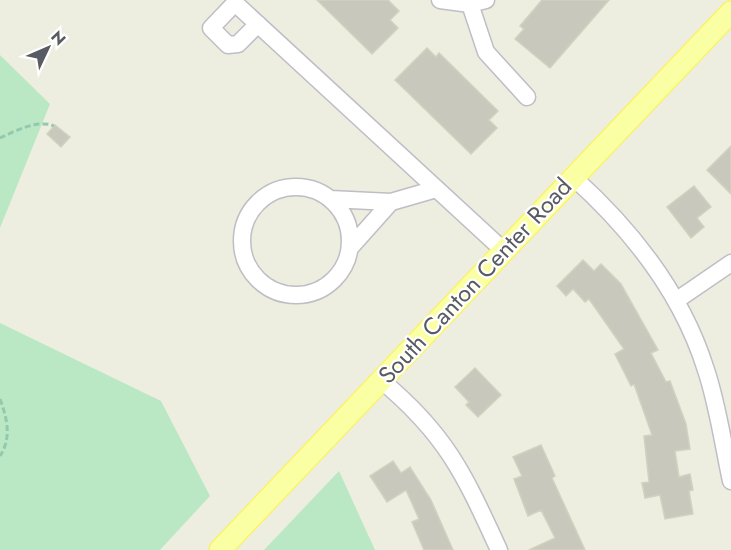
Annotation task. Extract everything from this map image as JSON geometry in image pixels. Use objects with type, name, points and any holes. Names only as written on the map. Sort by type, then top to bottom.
[{"type":"main road","name":"South Canton Center Road","points":[[220,550],[731,12]]},
{"type":"street","points":[[440,0],[478,2],[486,52],[527,97]]},
{"type":"street","points":[[258,24],[504,251]]},
{"type":"street","points":[[573,177],[610,211],[644,252],[677,300],[706,369],[731,481]]},
{"type":"street","points":[[350,248],[346,221],[330,199],[314,190],[296,187],[278,190],[262,198],[250,212],[243,228],[242,246],[246,264],[256,278],[270,289],[287,295],[305,295],[321,290],[335,279],[345,264],[350,248],[391,202]]},
{"type":"street","points":[[330,199],[391,202],[436,189]]},
{"type":"street","points":[[677,300],[731,263]]},
{"type":"street","points":[[382,381],[427,422],[446,446],[464,474],[499,550]]},
{"type":"path","points":[[0,138],[20,129],[47,123],[54,126]]},
{"type":"path","points":[[0,399],[5,412],[8,439],[0,456]]},
{"type":"green space","points":[[0,55],[50,104],[0,228]]},
{"type":"green space","points":[[0,323],[161,401],[210,496],[160,550],[0,550]]},
{"type":"green space","points":[[339,471],[375,550],[264,550]]},
{"type":"building","points":[[317,0],[388,0],[399,11],[390,20],[398,28],[372,54]]},
{"type":"building","points":[[542,0],[609,0],[550,68],[515,39],[524,29],[520,26]]},
{"type":"building","points":[[427,48],[436,57],[439,53],[498,111],[489,120],[497,128],[471,154],[395,80]]},
{"type":"building","points":[[55,125],[70,137],[61,147],[47,134]]},
{"type":"building","points":[[731,146],[731,194],[707,170]]},
{"type":"building","points":[[694,186],[711,207],[697,218],[704,227],[691,238],[667,207]]},
{"type":"building","points":[[583,260],[594,271],[601,264],[621,284],[658,350],[651,353],[666,382],[670,381],[686,424],[690,449],[675,451],[679,477],[690,474],[693,490],[689,491],[693,514],[665,519],[660,495],[645,498],[642,483],[649,482],[644,436],[652,435],[634,384],[631,386],[615,354],[624,349],[589,299],[585,302],[573,289],[566,296],[557,286]]},
{"type":"building","points":[[475,368],[501,395],[478,417],[466,405],[469,402],[455,387]]},
{"type":"building","points":[[541,445],[555,476],[552,478],[585,550],[529,550],[555,538],[541,510],[528,516],[514,479],[522,476],[513,457]]},
{"type":"building","points":[[393,461],[401,473],[410,467],[431,500],[453,550],[424,550],[412,522],[419,519],[406,490],[387,502],[370,476]]}]
